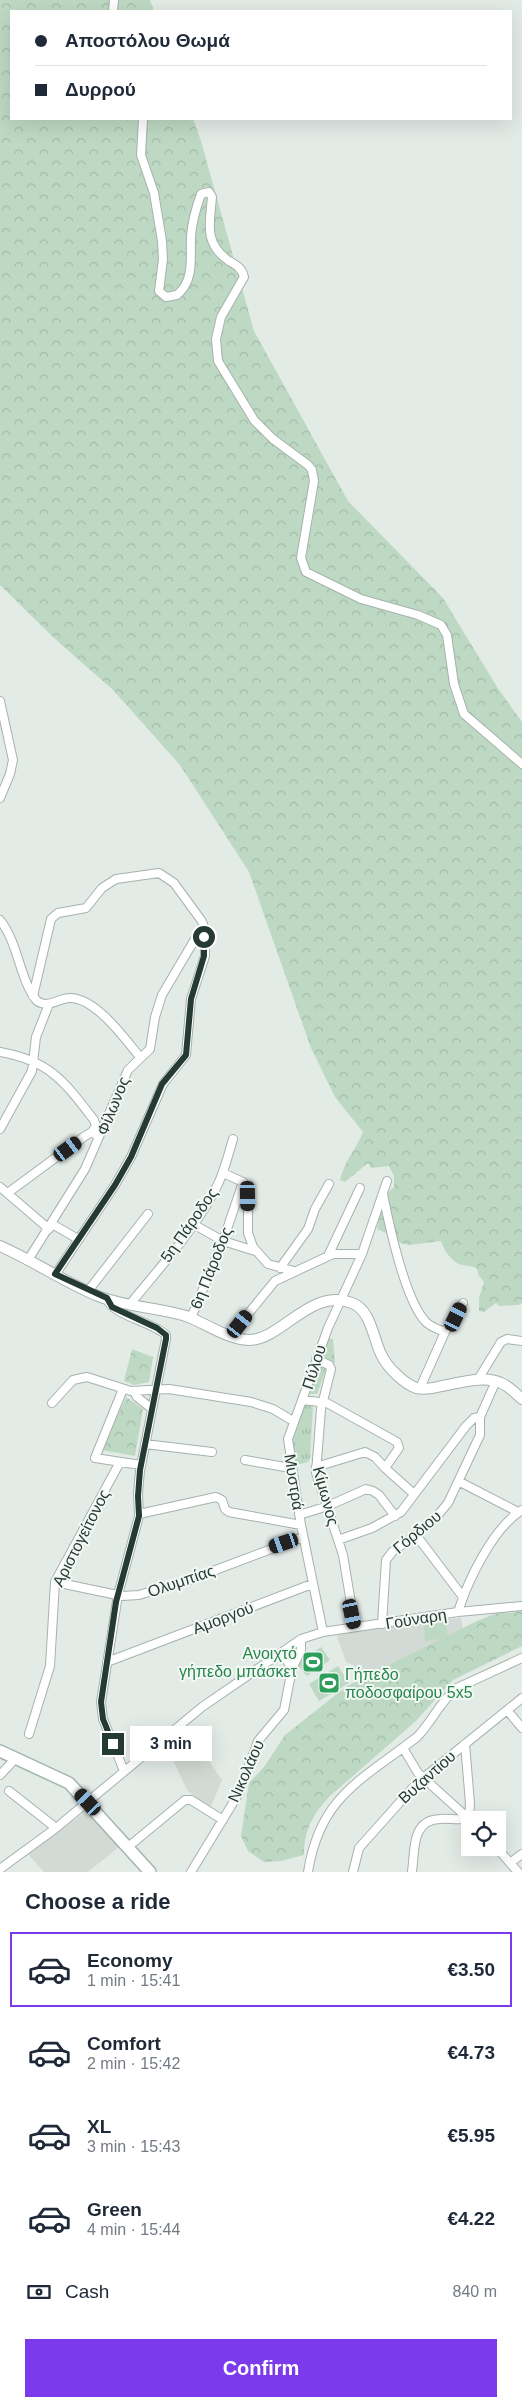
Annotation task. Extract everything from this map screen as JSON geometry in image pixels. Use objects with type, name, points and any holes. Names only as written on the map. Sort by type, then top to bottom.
[{"type":"main road","points":[[0,1751],[61,1778],[88,1802],[150,1872]]},
{"type":"street","points":[[143,120],[141,156],[154,193],[162,241],[163,259],[159,291],[166,297],[177,295],[187,280],[192,262],[191,235],[195,210],[202,194],[209,192],[212,197],[209,224],[215,247],[222,255],[241,269],[244,277],[221,317],[216,339],[218,361],[254,420],[273,439],[312,470],[314,481],[302,552],[303,568],[310,576],[361,599],[418,614],[440,625],[447,635],[454,684],[464,714],[522,764]]},
{"type":"street","points":[[0,700],[14,760],[0,798]]},
{"type":"street","points":[[33,996],[54,916],[86,908],[102,888],[116,879],[153,873],[167,877],[203,924],[204,960],[191,999],[186,1055],[162,1084],[131,1157],[55,1274]]},
{"type":"street","points":[[0,920],[15,945],[33,996],[39,1003],[49,1004],[70,998],[86,1003],[105,1017],[140,1057]]},
{"type":"street","name":"Φίλωνος","points":[[28,1260],[51,1227],[85,1169],[100,1139],[126,1072],[151,1046],[155,1017],[162,995],[195,939],[198,935],[204,938]]},
{"type":"street","points":[[0,1128],[30,1075],[34,1060],[36,1037],[49,1004]]},
{"type":"street","points":[[0,1052],[34,1060],[63,1081],[95,1123],[95,1128],[92,1132],[9,1192]]},
{"type":"street","points":[[92,1132],[100,1139]]},
{"type":"street","name":"5η Πάροδος","points":[[131,1303],[192,1224],[215,1189],[223,1172],[233,1139]]},
{"type":"street","points":[[223,1172],[243,1182],[248,1196],[248,1232],[255,1251],[268,1264],[294,1271]]},
{"type":"street","name":"Πύλου","points":[[293,1421],[303,1400],[316,1359],[362,1254],[387,1181]]},
{"type":"street","name":"6η Πάροδος","points":[[191,1318],[223,1241],[243,1182]]},
{"type":"street","points":[[280,1268],[308,1229],[315,1209],[329,1184]]},
{"type":"street","points":[[0,1187],[9,1192],[51,1227],[78,1239]]},
{"type":"street","points":[[328,1256],[360,1188]]},
{"type":"street","points":[[383,1194],[398,1255],[415,1302],[428,1324],[445,1332]]},
{"type":"street","points":[[88,1292],[148,1214]]},
{"type":"street","points":[[192,1224],[223,1241],[255,1251]]},
{"type":"street","points":[[0,1246],[88,1292],[191,1318],[230,1336],[256,1339],[314,1306],[327,1301],[342,1300],[352,1303],[361,1309],[384,1360],[400,1377],[413,1386],[420,1388],[477,1381],[496,1381],[504,1384],[522,1399]]},
{"type":"street","points":[[230,1336],[275,1281],[328,1256],[362,1254]]},
{"type":"street","points":[[107,1298],[112,1307],[156,1327],[166,1335],[166,1346],[155,1390],[141,1465],[138,1496],[139,1514],[118,1595],[101,1710],[124,1771]]},
{"type":"street","points":[[420,1388],[445,1332],[463,1303]]},
{"type":"street","points":[[477,1381],[501,1342],[507,1339],[522,1341]]},
{"type":"street","name":"Κίμωνος","points":[[316,1359],[329,1365],[331,1372],[322,1402],[316,1467],[338,1540],[355,1628]]},
{"type":"street","points":[[52,1403],[73,1380],[82,1376],[134,1391],[172,1389],[251,1402],[273,1409],[293,1421]]},
{"type":"street","name":"Γόρδιου","points":[[382,1624],[386,1560],[393,1551],[416,1535],[445,1507],[460,1482],[480,1436],[480,1417],[496,1381]]},
{"type":"street","points":[[123,1389],[95,1458],[141,1465]]},
{"type":"street","points":[[134,1391],[138,1398],[152,1409]]},
{"type":"street","points":[[303,1400],[322,1402],[398,1443],[399,1448],[386,1468]]},
{"type":"street","name":"Γόρδιου","points":[[338,1540],[372,1528],[395,1516],[466,1426],[474,1418],[480,1417]]},
{"type":"street","name":"Μυστρά","points":[[293,1421],[288,1439],[291,1468],[300,1525],[323,1632]]},
{"type":"street","points":[[145,1444],[212,1452]]},
{"type":"street","points":[[316,1467],[365,1452],[375,1457],[414,1494]]},
{"type":"street","points":[[245,1460],[291,1468]]},
{"type":"street","name":"Αριστογείτονος","points":[[29,1734],[50,1666],[53,1641],[55,1582],[120,1462]]},
{"type":"street","points":[[458,1612],[470,1580],[499,1531],[520,1511],[460,1482]]},
{"type":"street","points":[[299,1515],[328,1506],[362,1490],[369,1490],[378,1496],[395,1516]]},
{"type":"street","points":[[139,1514],[216,1497],[222,1500],[227,1511],[300,1525]]},
{"type":"street","points":[[416,1535],[463,1597]]},
{"type":"street","name":"Ολυμπίας","points":[[55,1582],[118,1595],[139,1595],[168,1588],[303,1537]]},
{"type":"street","name":"Αμοργού","points":[[107,1662],[312,1584]]},
{"type":"street","name":"Γούναρη","points":[[0,1869],[56,1828],[202,1707],[301,1639],[323,1632],[458,1612],[522,1606]]},
{"type":"street","name":"Νικολάου","points":[[191,1872],[247,1776],[258,1741],[284,1710],[292,1670],[301,1650],[301,1639]]},
{"type":"street","points":[[282,1653],[292,1670]]},
{"type":"street","points":[[308,1872],[317,1835],[332,1805],[368,1772],[403,1748],[426,1728],[438,1708],[457,1688],[522,1658]]},
{"type":"street","name":"Βυζαντίου","points":[[353,1872],[359,1848],[424,1777],[522,1698]]},
{"type":"street","points":[[506,1710],[522,1728]]},
{"type":"street","points":[[465,1744],[470,1811]]},
{"type":"street","points":[[403,1748],[414,1768],[461,1812]]},
{"type":"street","points":[[0,1775],[15,1759]]},
{"type":"street","points":[[9,1791],[56,1828]]},
{"type":"street","points":[[128,1847],[185,1800],[191,1800],[223,1820]]},
{"type":"street","points":[[412,1872],[415,1837],[423,1825],[434,1820],[461,1819]]},
{"type":"street","points":[[510,1863],[522,1854]]},
{"type":"street","points":[[504,1856],[518,1872]]},
{"type":"shaded area","points":[[461,1618],[464,1636],[358,1683],[353,1665],[346,1662],[337,1637],[340,1633]]},
{"type":"shaded area","points":[[185,1725],[222,1780],[210,1809],[187,1790],[165,1743]]},
{"type":"shaded area","points":[[88,1810],[120,1846],[88,1872],[44,1872],[28,1854]]},
{"type":"green space","points":[[0,0],[150,0],[154,10],[10,10],[10,120],[193,120],[201,141],[254,331],[348,501],[443,598],[497,687],[522,722],[522,1303],[519,1305],[499,1306],[496,1303],[484,1312],[479,1311],[479,1298],[484,1282],[479,1276],[477,1269],[454,1261],[446,1252],[441,1241],[409,1245],[400,1243],[393,1236],[377,1229],[384,1196],[394,1187],[394,1176],[389,1166],[371,1168],[368,1163],[345,1182],[340,1180],[344,1167],[363,1132],[335,1097],[311,1048],[249,872],[180,765],[113,690],[54,638],[0,585]]},
{"type":"green space","points":[[325,1338],[333,1339],[335,1363],[318,1356]]},
{"type":"green space","points":[[132,1349],[153,1357],[149,1382],[134,1385],[124,1381]]},
{"type":"green space","points":[[315,1362],[327,1367],[317,1394],[306,1394]]},
{"type":"green space","points":[[126,1397],[143,1409],[135,1456],[102,1450]]},
{"type":"green space","points":[[305,1405],[313,1407],[310,1458],[308,1462],[296,1465],[293,1439]]},
{"type":"green space","points":[[522,1609],[522,1646],[453,1680],[416,1721],[330,1796],[314,1816],[308,1830],[304,1855],[281,1861],[264,1862],[248,1851],[241,1836],[249,1783],[264,1767],[285,1735],[347,1686],[477,1621],[502,1611],[511,1613]]},
{"type":"green space","points":[[446,1622],[448,1638],[425,1641],[424,1625]]},
{"type":"green space","name":"Ανοιχτό γήπεδο μπάσκετ","points":[[321,1647],[330,1660],[307,1676],[297,1664]]},
{"type":"green space","name":"Γήπεδο ποδοσφαίρου 5x5","points":[[338,1666],[349,1683],[319,1701],[309,1684]]},
{"type":"place","name":"Ανοιχτό γήπεδο μπάσκετ","points":[[313,1662]]},
{"type":"place","name":"Γήπεδο ποδοσφαίρου 5x5","points":[[329,1683]]},
{"type":"route","points":[[113,1744],[103,1719],[101,1702],[116,1602],[126,1557],[139,1516],[140,1470],[166,1346],[166,1335],[157,1328],[112,1307],[107,1298],[88,1292],[55,1274],[115,1185],[131,1157],[151,1106],[162,1084],[186,1055],[188,1047],[188,1016],[204,956],[204,937]]}]
